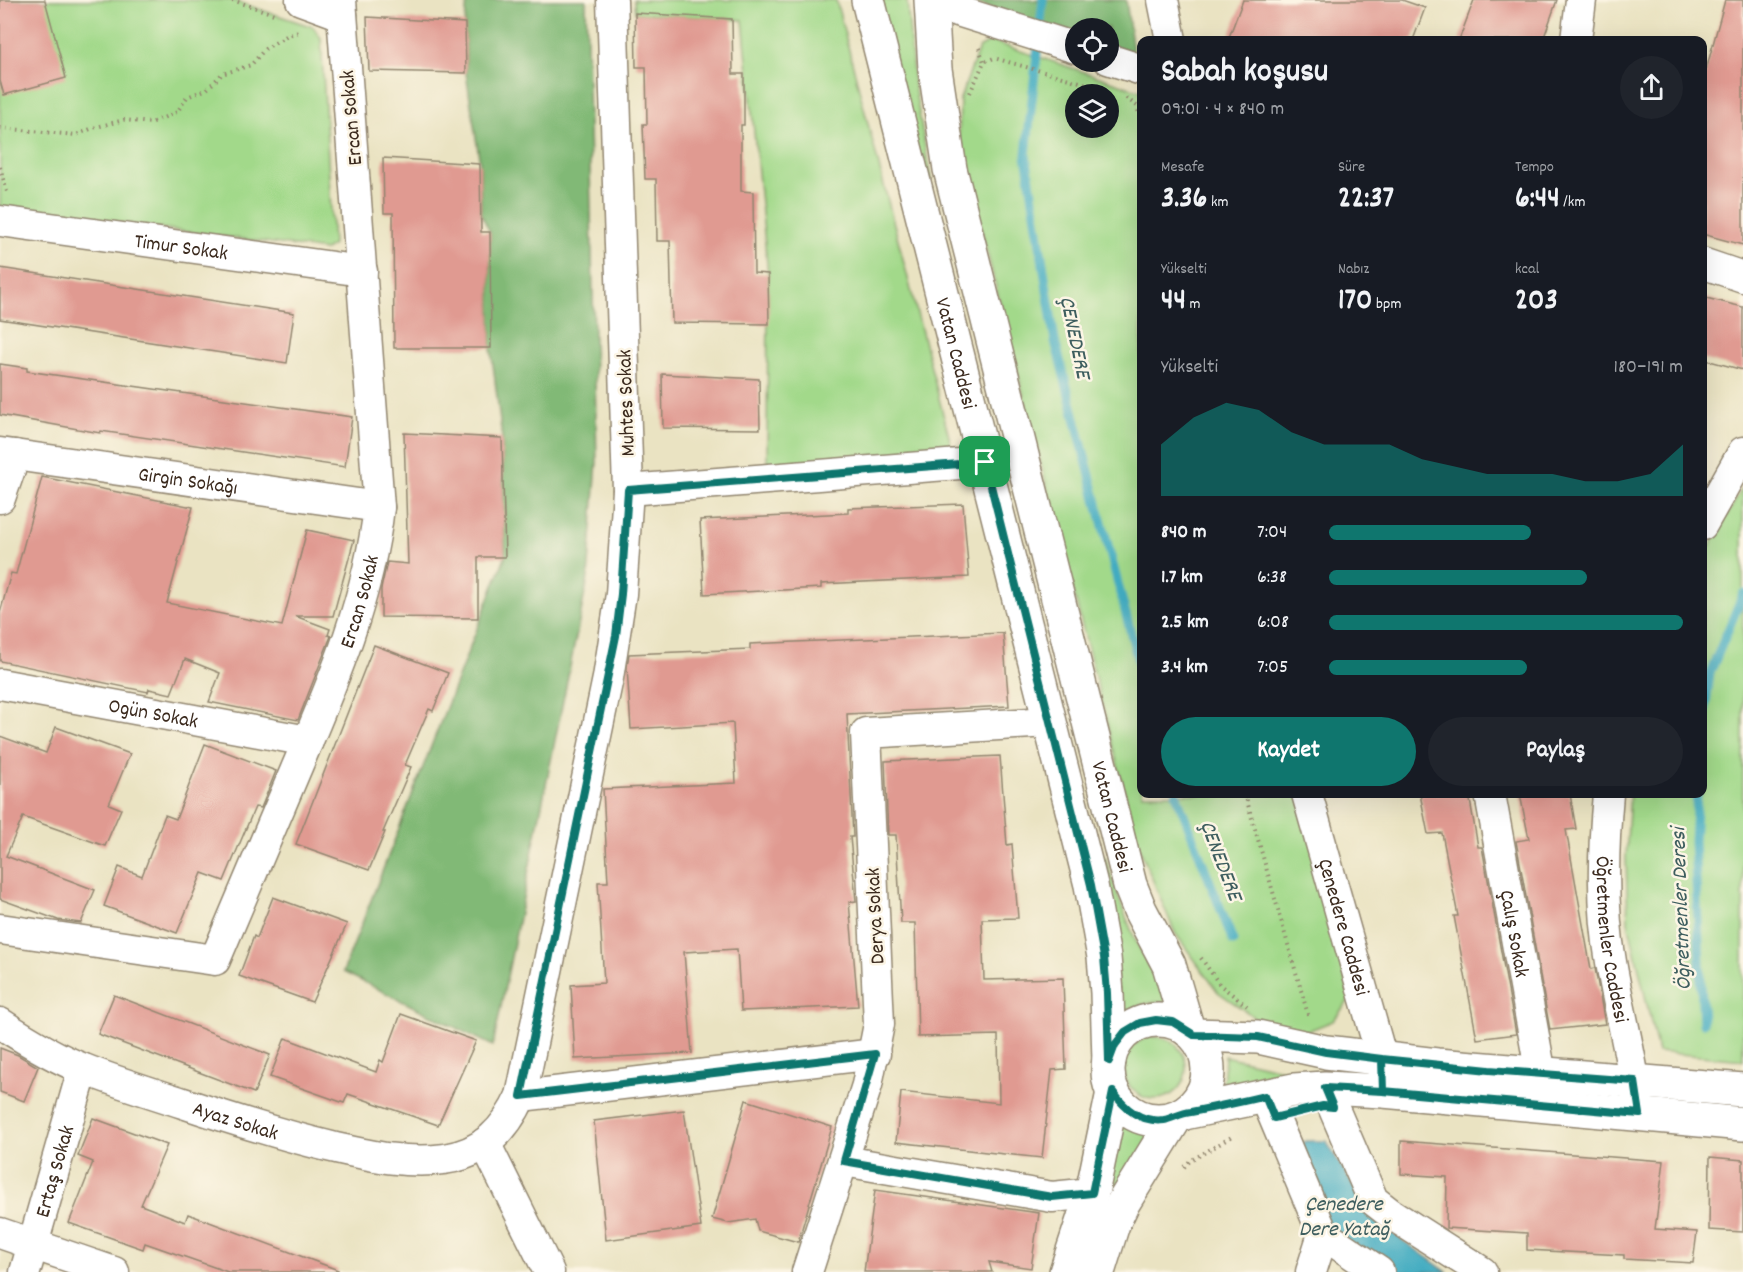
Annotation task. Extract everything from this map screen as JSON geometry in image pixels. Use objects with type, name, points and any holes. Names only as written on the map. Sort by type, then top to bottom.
[{"type":"main road","name":"Vatan Caddesi","points":[[868,0],[1091,885],[1100,927],[1107,993],[1111,1076]]},
{"type":"main road","name":"Vatan Caddesi","points":[[932,1],[935,69],[950,169],[1130,885],[1140,910],[1169,965],[1191,1032],[1203,1047],[1208,1061],[1208,1076],[1204,1090],[1196,1103],[1180,1115],[1123,1203],[1113,1224],[1098,1272]]},
{"type":"main road","name":"Vatan Caddesi","points":[[1066,1272],[1092,1193],[1115,1045],[1125,1032],[1140,1023],[1156,1020],[1173,1022],[1191,1032]]},
{"type":"main road","points":[[1191,1032],[1258,1037],[1326,1052],[1382,1059],[1541,1075],[1743,1090]]},
{"type":"main road","points":[[1111,1076],[1121,1104],[1147,1119],[1162,1120],[1180,1115],[1270,1107],[1294,1090],[1325,1088],[1383,1091],[1743,1124]]},
{"type":"street","name":"Muhtes Sokak","points":[[485,1143],[499,1133],[511,1117],[521,1096],[616,636],[621,594],[628,490],[612,0]]},
{"type":"street","points":[[1163,0],[1170,36]]},
{"type":"street","points":[[1576,36],[1581,0]]},
{"type":"street","points":[[932,1],[1065,44]]},
{"type":"street","points":[[292,8],[342,7]]},
{"type":"street","name":"Ercan Sokak","points":[[0,929],[216,960],[334,681],[351,632],[376,536],[379,507],[342,7]]},
{"type":"street","points":[[1119,63],[1137,68]]},
{"type":"street","name":"Timur Sokak","points":[[4,210],[362,271]]},
{"type":"street","points":[[1707,265],[1743,276]]},
{"type":"street","points":[[1707,516],[1743,452]]},
{"type":"street","points":[[0,498],[8,454]]},
{"type":"street","name":"Girgin Sokağı","points":[[8,454],[379,507]]},
{"type":"street","points":[[628,490],[985,462]]},
{"type":"street","name":"Ogün Sokak","points":[[0,684],[308,741]]},
{"type":"street","name":"Derya Sokak","points":[[807,1272],[844,1161],[875,1054],[879,1024],[866,733],[1049,722]]},
{"type":"street","name":"Çenedere Caddesi","points":[[1308,798],[1382,1059],[1383,1091]]},
{"type":"street","name":"Çalış Sokak","points":[[1491,798],[1541,1075]]},
{"type":"street","name":"Öğretmenler Caddesi","points":[[1608,798],[1604,864],[1607,931],[1610,960],[1640,1114]]},
{"type":"street","name":"Ayaz Sokak","points":[[0,1023],[23,1038],[83,1069],[254,1127],[372,1156],[413,1161],[446,1159],[468,1152],[485,1143]]},
{"type":"street","points":[[521,1096],[875,1054]]},
{"type":"street","name":"Ertaş Sokak","points":[[29,1259],[83,1069]]},
{"type":"street","points":[[1325,1088],[1373,1200],[1482,1272]]},
{"type":"street","points":[[1270,1107],[1323,1234],[1379,1272]]},
{"type":"street","points":[[485,1143],[549,1272]]},
{"type":"street","points":[[844,1161],[1052,1197],[1092,1193]]},
{"type":"street","points":[[0,1233],[29,1259],[114,1272]]},
{"type":"street","points":[[1311,1272],[1323,1234]]},
{"type":"path","points":[[232,0],[292,8]]},
{"type":"path","points":[[0,128],[76,135],[124,120],[151,123],[177,112],[187,97],[207,89],[222,74],[251,65],[265,49],[288,35],[305,30]]},
{"type":"path","points":[[969,97],[984,62],[994,58],[1085,84]]},
{"type":"path","points":[[1121,94],[1137,106]]},
{"type":"path","points":[[0,167],[4,210]]},
{"type":"path","points":[[1246,798],[1312,1029]]},
{"type":"path","points":[[1200,957],[1220,985],[1255,1012]]},
{"type":"path","points":[[1182,1169],[1190,1161],[1256,1123],[1270,1107]]},
{"type":"green space","points":[[0,0],[232,0],[313,27],[321,38],[333,245],[325,250],[0,207]]},
{"type":"green space","points":[[467,0],[586,0],[597,462],[588,578],[493,1046],[343,972],[505,557],[502,438],[491,348],[490,232],[481,214],[480,164],[466,73]]},
{"type":"green space","points":[[634,0],[836,0],[956,464],[767,479],[768,274],[743,20],[635,13]]},
{"type":"green space","points":[[877,0],[907,0],[914,85],[931,180],[920,182]]},
{"type":"green space","points":[[966,0],[1126,0],[1133,52],[1119,48],[1119,18],[1065,18],[1065,31]]},
{"type":"green space","points":[[991,41],[1065,66],[1065,72],[1084,72],[1137,90],[1137,798],[1305,798],[1350,999],[1333,1021],[1300,1034],[1267,1026],[1218,992],[1175,933],[1138,845],[959,142],[960,99],[979,48]]},
{"type":"green space","points":[[1743,487],[1743,1060],[1658,1052],[1628,922],[1626,857],[1630,798],[1707,798],[1707,551]]},
{"type":"green space","points":[[1098,857],[1105,857],[1132,933],[1150,968],[1174,1002],[1146,1004],[1121,1013]]},
{"type":"green space","points":[[1149,1037],[1161,1037],[1177,1046],[1184,1056],[1186,1068],[1184,1080],[1177,1090],[1161,1099],[1149,1099],[1138,1094],[1129,1085],[1124,1074],[1124,1062],[1129,1051],[1138,1042]]},
{"type":"green space","points":[[1225,1056],[1285,1070],[1344,1075],[1223,1086]]},
{"type":"green space","points":[[1114,1117],[1127,1127],[1161,1133],[1091,1216]]},
{"type":"water","name":"Çenedere Dere Yatağ","points":[[1306,1141],[1326,1141],[1373,1219],[1447,1272],[1388,1272],[1326,1232],[1295,1146]]},
{"type":"building","points":[[0,0],[45,0],[66,78],[4,95],[0,81]]},
{"type":"building","points":[[1243,0],[1402,0],[1425,8],[1414,36],[1230,36]]},
{"type":"building","points":[[1474,0],[1557,0],[1544,36],[1460,36]]},
{"type":"building","points":[[1725,0],[1743,0],[1743,245],[1707,235],[1707,67]]},
{"type":"building","points":[[635,13],[732,19],[733,74],[744,74],[741,191],[753,192],[754,273],[768,274],[769,324],[672,323],[670,241],[657,241],[656,179],[645,179],[643,124],[647,124],[646,67],[636,67]]},
{"type":"building","points":[[367,17],[465,23],[466,73],[369,71]]},
{"type":"building","points":[[383,158],[480,164],[481,232],[490,232],[491,348],[394,348],[393,213],[384,213]]},
{"type":"building","points":[[0,268],[294,313],[287,363],[0,319]]},
{"type":"building","points":[[1707,298],[1743,307],[1743,370],[1707,360]]},
{"type":"building","points":[[0,364],[27,368],[27,371],[352,417],[345,467],[101,431],[100,433],[0,415]]},
{"type":"building","points":[[662,374],[759,379],[760,429],[663,428]]},
{"type":"building","points":[[404,433],[502,438],[505,557],[478,557],[478,618],[381,617],[381,589],[387,562],[408,564]]},
{"type":"building","points":[[42,477],[193,507],[167,603],[282,626],[307,530],[354,540],[333,616],[295,616],[330,629],[328,635],[331,636],[298,720],[209,702],[220,673],[185,659],[171,694],[149,689],[148,692],[0,661],[0,613],[11,573],[16,574]]},
{"type":"building","points":[[963,504],[969,577],[821,584],[821,588],[704,594],[700,520],[848,513],[848,508]]},
{"type":"building","points":[[1003,633],[1009,706],[847,714],[853,837],[850,837],[856,901],[849,902],[858,1006],[741,1011],[737,949],[684,952],[692,1053],[575,1059],[571,985],[604,983],[598,882],[608,882],[603,789],[736,783],[733,723],[631,729],[627,667],[629,654],[750,649],[750,644]]},
{"type":"building","points":[[374,645],[448,673],[433,711],[429,709],[405,765],[411,767],[369,870],[296,844]]},
{"type":"building","points":[[56,727],[130,754],[109,804],[121,809],[105,846],[23,817],[6,856],[95,890],[81,923],[58,920],[0,899],[0,736],[46,753]]},
{"type":"building","points":[[205,744],[276,771],[261,808],[255,807],[224,881],[202,873],[177,933],[104,906],[119,867],[142,876],[165,815],[176,819]]},
{"type":"building","points":[[1000,756],[1007,845],[1012,844],[1018,918],[982,919],[984,980],[1063,978],[1066,1069],[1052,1070],[1042,1158],[896,1142],[901,1092],[999,1103],[998,1035],[918,1037],[915,923],[901,923],[896,835],[888,835],[885,761]]},
{"type":"building","points":[[1421,798],[1470,798],[1478,847],[1482,847],[1516,1034],[1477,1039],[1454,916],[1458,916],[1442,833],[1428,834]]},
{"type":"building","points":[[1521,798],[1571,798],[1576,829],[1566,830],[1591,969],[1595,968],[1605,1024],[1550,1030],[1516,841],[1529,839]]},
{"type":"building","points":[[273,897],[347,924],[312,1002],[239,976],[254,936],[257,938]]},
{"type":"building","points":[[114,995],[270,1055],[254,1093],[98,1034]]},
{"type":"building","points":[[401,1014],[476,1041],[438,1125],[348,1094],[344,1103],[270,1077],[285,1038],[376,1072],[380,1060],[383,1062]]},
{"type":"building","points":[[0,1048],[38,1067],[24,1101],[0,1092]]},
{"type":"building","points":[[746,1100],[832,1127],[798,1242],[758,1231],[755,1219],[728,1223],[712,1219]]},
{"type":"building","points":[[684,1110],[701,1227],[606,1240],[594,1121]]},
{"type":"building","points":[[93,1118],[167,1145],[141,1205],[185,1222],[188,1214],[338,1270],[337,1272],[228,1272],[145,1243],[143,1249],[69,1223],[93,1162],[78,1156]]},
{"type":"building","points":[[1401,1141],[1664,1161],[1655,1229],[1697,1232],[1693,1263],[1624,1259],[1624,1255],[1527,1250],[1527,1233],[1446,1228],[1447,1177],[1401,1174]]},
{"type":"building","points":[[1710,1157],[1743,1160],[1743,1232],[1709,1230]]},
{"type":"building","points":[[875,1190],[1039,1213],[1031,1268],[989,1262],[992,1272],[864,1272]]},
{"type":"waterway","name":"ÇENEDERE","points":[[1043,0],[1026,155],[1055,341],[1137,657]]},
{"type":"waterway","name":"Öğretmenler Deresi","points":[[1707,696],[1710,673],[1743,594]]},
{"type":"waterway","name":"ÇENEDERE","points":[[1178,798],[1233,941]]},
{"type":"waterway","name":"Öğretmenler Deresi","points":[[1697,798],[1694,841],[1703,1023]]},
{"type":"route","points":[[985,462],[628,490],[616,636],[521,1096],[875,1054],[844,1161],[1052,1197],[1092,1193],[1113,1092],[1121,1104],[1147,1119],[1162,1120],[1184,1113],[1265,1096],[1274,1118],[1323,1106],[1333,1107],[1325,1088],[1383,1091],[1382,1059],[1541,1075],[1635,1081],[1640,1114],[1383,1091],[1382,1059],[1326,1052],[1258,1037],[1194,1035],[1188,1029],[1173,1022],[1156,1020],[1140,1023],[1125,1032],[1115,1045],[1109,1061],[1107,993],[1100,927],[985,462]]}]
